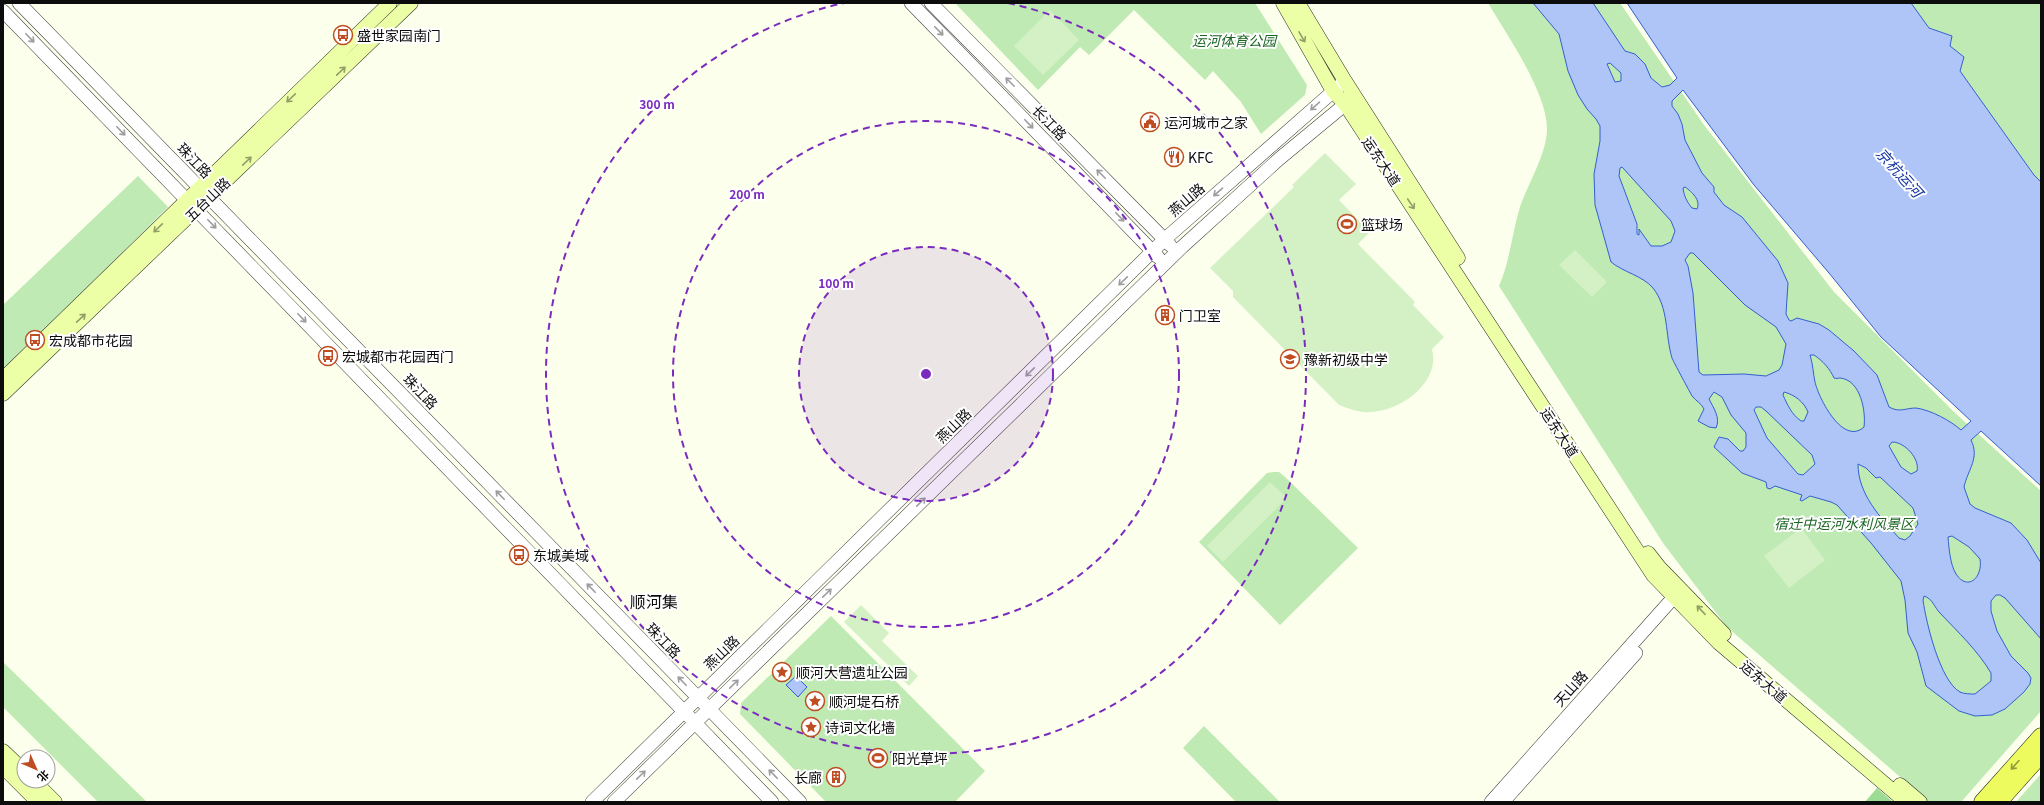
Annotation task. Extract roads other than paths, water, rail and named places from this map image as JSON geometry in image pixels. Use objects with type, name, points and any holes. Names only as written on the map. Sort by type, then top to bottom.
[{"type":"main road","name":"五台山路","points":[[204,193],[390,3]]},
{"type":"main road","name":"五台山路","points":[[3,379],[411,3]]},
{"type":"main road","name":"运东大道","points":[[1282,3],[1333,91],[1350,100],[1655,562],[1726,636],[1920,802]]},
{"type":"main road","name":"运东大道","points":[[1298,3],[1345,81],[1350,100],[1646,566],[1719,643],[1906,802]]},
{"type":"main road","name":"五台山路","points":[[3,394],[192,204]]},
{"type":"main road","points":[[1982,802],[2041,736]]},
{"type":"main road","points":[[3,750],[16,763]]},
{"type":"main road","points":[[1999,802],[2041,755]]},
{"type":"main road","points":[[3,767],[38,802]]},
{"type":"main road","points":[[42,789],[55,802]]},
{"type":"street","name":"珠江路","points":[[19,3],[800,802]]},
{"type":"street","name":"长江路","points":[[911,3],[1164,264]]},
{"type":"street","name":"长江路","points":[[931,3],[1177,252]]},
{"type":"street","points":[[3,10],[772,802]]},
{"type":"street","name":"燕山路","points":[[592,802],[1165,239],[1345,81]]},
{"type":"street","points":[[614,802],[1164,264],[1276,162],[1350,100]]},
{"type":"street","name":"天山路","points":[[1491,802],[1677,600]]},
{"type":"street","name":"天山路","points":[[1503,802],[1677,600]]},
{"type":"water","name":"京杭运河","points":[[1533,3],[1593,3],[1625,51],[1635,54],[1645,64],[1651,78],[1662,87],[1670,85],[1677,78],[1627,3],[1911,3],[1929,28],[1952,36],[1950,46],[1964,57],[1960,71],[2034,175],[2041,182],[2041,486],[1981,431],[1971,440],[1974,458],[1964,487],[1970,504],[1975,508],[2011,523],[2027,540],[2041,563],[2041,639],[2005,598],[2000,595],[1996,595],[1991,601],[1991,611],[1997,631],[2011,656],[2031,678],[2030,684],[2024,692],[2005,709],[1992,715],[1975,716],[1959,711],[1926,686],[1917,652],[1908,633],[1905,600],[1901,581],[1871,543],[1837,505],[1810,496],[1802,501],[1800,500],[1802,495],[1775,486],[1770,489],[1767,488],[1766,482],[1742,473],[1714,447],[1719,437],[1728,439],[1740,451],[1743,451],[1746,447],[1746,433],[1731,415],[1722,397],[1714,392],[1709,399],[1718,420],[1716,428],[1709,427],[1698,421],[1704,409],[1692,396],[1672,358],[1662,304],[1658,296],[1653,288],[1644,280],[1621,269],[1611,262],[1595,205],[1594,174],[1600,141],[1600,126],[1578,95],[1568,71],[1559,34]],"holes":[[[1610,63],[1621,73],[1621,81],[1615,82],[1607,64]],[[1683,90],[1754,185],[1881,337],[1971,421],[1961,430],[1934,413],[1922,409],[1916,408],[1896,410],[1889,407],[1877,375],[1854,351],[1829,330],[1819,324],[1797,318],[1791,321],[1789,320],[1786,314],[1788,283],[1778,261],[1742,217],[1724,205],[1714,192],[1714,187],[1702,173],[1685,140],[1682,124],[1678,114],[1672,106],[1672,101]],[[1622,167],[1671,221],[1675,231],[1671,242],[1662,246],[1651,246],[1639,229],[1639,235],[1637,234],[1637,224],[1619,176],[1620,168]],[[1685,187],[1697,199],[1697,209],[1692,208],[1684,194],[1683,188]],[[1690,253],[1693,253],[1745,305],[1776,327],[1786,344],[1782,365],[1779,370],[1766,376],[1744,374],[1703,375],[1699,372],[1693,293],[1688,266],[1685,260]],[[1810,355],[1814,355],[1823,363],[1834,378],[1847,380],[1853,384],[1861,398],[1863,405],[1864,427],[1856,431],[1848,430],[1840,426],[1833,418],[1817,390]],[[1784,392],[1792,395],[1802,402],[1808,412],[1804,421],[1801,421],[1795,416],[1783,395]],[[1756,407],[1761,407],[1766,411],[1812,455],[1815,464],[1803,475],[1798,474],[1767,438],[1754,410]],[[1892,442],[1902,445],[1914,457],[1917,471],[1911,474],[1901,467],[1889,446]],[[1858,464],[1866,468],[1876,478],[1880,477],[1913,508],[1918,524],[1910,536],[1905,540],[1899,538],[1871,504],[1862,485]],[[1952,536],[1969,547],[1980,559],[1979,571],[1974,580],[1965,582],[1956,574],[1951,561],[1948,537]],[[1924,596],[1931,601],[1938,611],[1980,657],[1991,673],[1991,681],[1975,694],[1962,693],[1953,686],[1940,664],[1927,622],[1923,600]]]},
{"type":"water","points":[[796,676],[807,687],[798,697],[786,685]]},
{"type":"place","name":"盛世家园南门","points":[[343,35]]},
{"type":"place","name":"运河城市之家","points":[[1150,122]]},
{"type":"place","name":"KFC","points":[[1174,157]]},
{"type":"place","name":"篮球场","points":[[1347,224]]},
{"type":"place","name":"门卫室","points":[[1165,315]]},
{"type":"place","name":"宏成都市花园","points":[[35,340]]},
{"type":"place","name":"宏城都市花园西门","points":[[328,356]]},
{"type":"place","name":"豫新初级中学","points":[[1290,359]]},
{"type":"place","name":"东城美域","points":[[519,555]]},
{"type":"place","name":"顺河大营遗址公园","points":[[782,672]]},
{"type":"place","name":"顺河堤石桥","points":[[815,701]]},
{"type":"place","name":"诗词文化墙","points":[[811,727]]},
{"type":"place","name":"阳光草坪","points":[[878,758]]},
{"type":"place","name":"长廊","points":[[836,777]]},
{"type":"district","name":"顺河集","points":[[654,601]]},
{"type":"park label","name":"运河体育公园","points":[[1234,40]]},
{"type":"park label","name":"宿迁中运河水利风景区","points":[[1844,523]]}]
